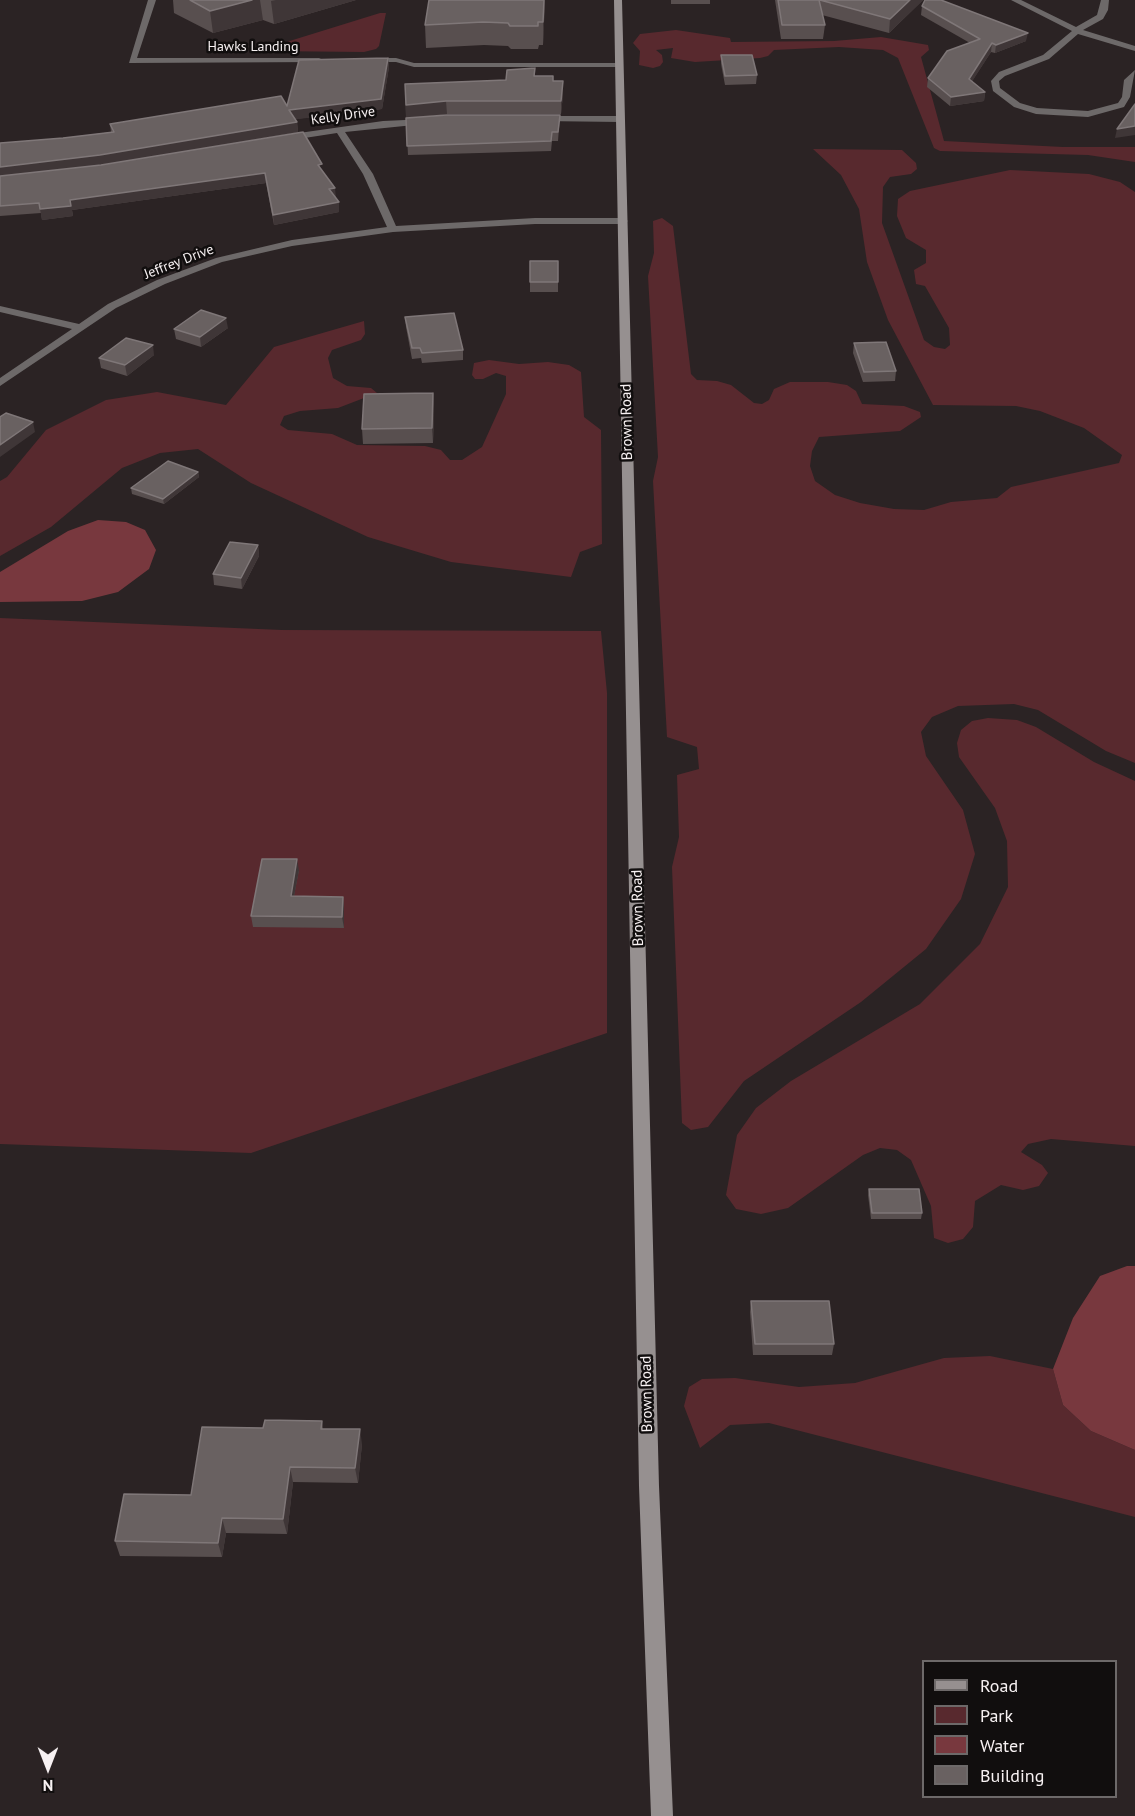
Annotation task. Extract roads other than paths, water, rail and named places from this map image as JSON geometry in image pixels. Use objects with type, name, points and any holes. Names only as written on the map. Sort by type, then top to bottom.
[{"type":"street","name":"Hawks Landing","points":[[152,0],[132,61],[333,60]]},
{"type":"street","name":"Brown Road","points":[[618,0],[649,1486],[662,1816]]},
{"type":"street","points":[[1015,0],[1077,31],[1135,49]]},
{"type":"street","points":[[1105,0],[1104,10],[1100,17],[1077,31],[1046,57],[1002,74],[995,81],[996,89],[1017,105],[1036,111],[1088,114],[1121,105],[1126,97],[1128,80],[1135,73]]},
{"type":"street","points":[[356,60],[396,60],[414,65],[619,65]]},
{"type":"street","points":[[528,118],[620,119]]},
{"type":"street","name":"Kelly Drive","points":[[274,140],[339,130],[437,120]]},
{"type":"street","points":[[339,130],[368,174],[393,230]]},
{"type":"street","name":"Jeffrey Drive","points":[[0,383],[111,306],[161,282],[219,260],[292,243],[393,230],[535,221],[623,221]]},
{"type":"street","points":[[0,309],[78,327]]},
{"type":"water","points":[[98,520],[126,522],[145,530],[156,550],[149,569],[118,592],[82,601],[0,602],[0,572],[68,531]]},
{"type":"water","points":[[1127,1266],[1135,1266],[1135,1450],[1091,1431],[1063,1405],[1053,1369],[1073,1318],[1100,1276]]}]
